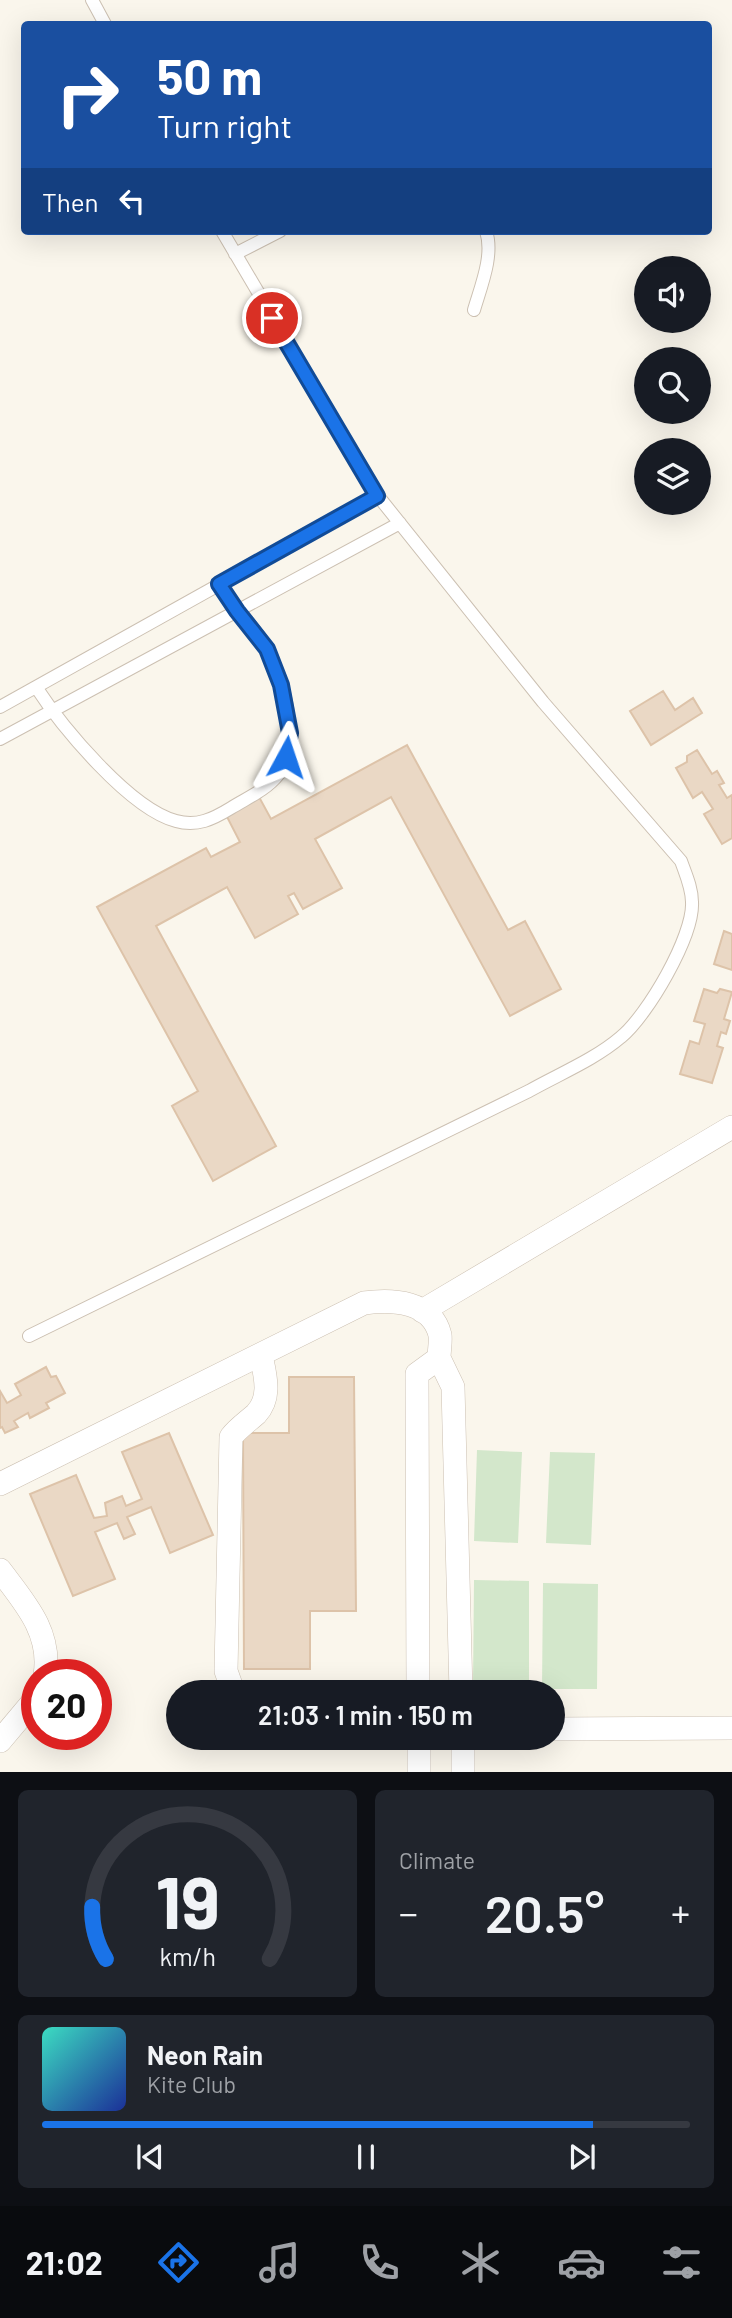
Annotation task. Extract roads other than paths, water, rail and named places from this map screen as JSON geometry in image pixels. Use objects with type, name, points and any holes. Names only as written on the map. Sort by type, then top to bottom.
[{"type":"street","points":[[422,1311],[732,1127]]},
{"type":"street","points":[[0,1485],[364,1303],[387,1300],[407,1303],[431,1318],[440,1336],[439,1358],[453,1387],[461,1680]]},
{"type":"street","points":[[229,1680],[226,1671],[231,1437],[258,1412],[267,1391],[261,1355]]},
{"type":"street","points":[[418,1680],[417,1374],[439,1358]]},
{"type":"street","points":[[0,1570],[28,1607],[43,1635],[45,1659]]},
{"type":"street","points":[[0,1741],[21,1716]]},
{"type":"street","points":[[565,1729],[732,1728]]},
{"type":"street","points":[[419,1750],[419,1772]]},
{"type":"street","points":[[463,1750],[463,1772]]},
{"type":"lane","points":[[92,0],[103,21]]},
{"type":"lane","points":[[29,1336],[529,1091],[595,1055],[622,1037],[643,1013],[678,954],[690,922],[693,904],[681,862],[543,702],[377,496],[224,235]]},
{"type":"lane","points":[[235,254],[273,235]]},
{"type":"lane","points":[[474,310],[486,268],[488,235]]},
{"type":"lane","points":[[0,707],[377,496]]},
{"type":"lane","points":[[0,739],[400,523]]},
{"type":"lane","points":[[36,687],[52,711],[112,779],[149,807],[175,821],[198,824],[215,818],[265,788],[280,773],[290,733],[281,685],[267,649],[219,584]]}]
